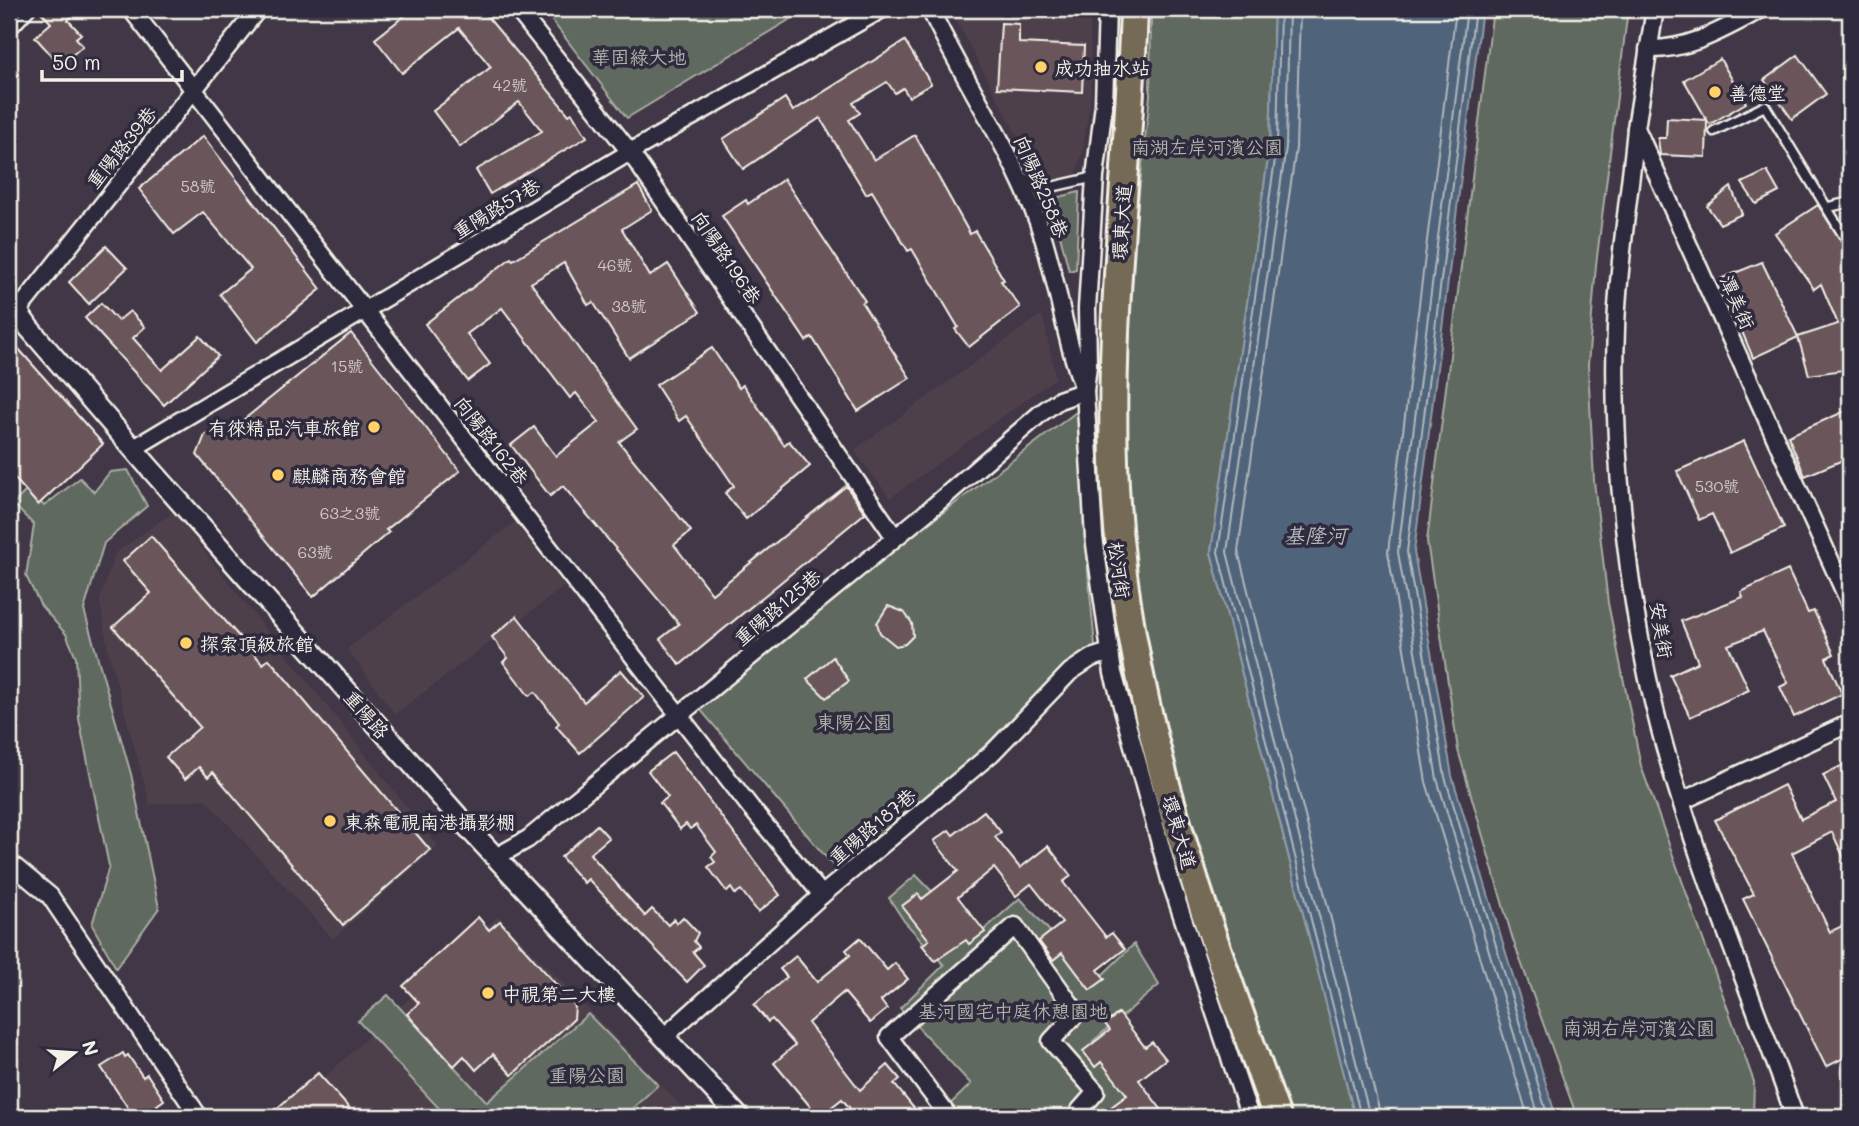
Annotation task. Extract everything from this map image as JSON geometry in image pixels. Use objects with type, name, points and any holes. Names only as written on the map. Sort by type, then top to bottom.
[{"type":"highway","name":"環東大道","points":[[1134,9],[1119,230],[1113,395],[1116,491],[1133,646],[1156,756],[1183,852],[1277,1117]]},
{"type":"street","name":"向陽路162巷","points":[[131,9],[822,895]]},
{"type":"street","name":"重陽路39巷","points":[[11,311],[258,9]]},
{"type":"street","name":"向陽路196巷","points":[[517,9],[630,152],[894,536]]},
{"type":"street","name":"重陽路57巷","points":[[134,448],[630,152],[882,9]]},
{"type":"street","name":"向陽路258巷","points":[[930,9],[1018,174],[1055,276],[1071,352],[1085,391]]},
{"type":"street","name":"松河街","points":[[1107,9],[1104,104],[1095,177],[1085,391],[1094,537],[1110,652],[1171,883],[1250,1117]]},
{"type":"street","points":[[1636,128],[1655,9]]},
{"type":"street","points":[[1648,49],[1672,50],[1705,38],[1762,9]]},
{"type":"street","name":"潭美街","points":[[1636,128],[1850,604]]},
{"type":"street","name":"安美街","points":[[1636,128],[1616,328],[1624,514],[1642,648],[1665,747],[1682,801],[1796,1117]]},
{"type":"street","name":"重陽路","points":[[11,311],[496,858],[739,1117]]},
{"type":"street","name":"重陽路125巷","points":[[496,858],[528,839],[894,536],[928,512],[1041,413],[1059,400],[1085,391]]},
{"type":"street","name":"重陽路187巷","points":[[663,1038],[822,895],[992,753],[1070,672],[1091,658],[1110,652]]},
{"type":"street","points":[[1682,801],[1850,723]]},
{"type":"street","points":[[9,862],[50,896],[199,1117]]},
{"type":"street","points":[[949,1117],[889,1037],[1015,926],[1077,1013],[1051,1041],[1096,1092],[1080,1110],[1085,1117]]},
{"type":"lane","points":[[9,33],[31,9]]},
{"type":"lane","points":[[1714,131],[1765,106],[1829,207],[1850,246]]},
{"type":"lane","points":[[1018,174],[1047,188],[1095,177]]},
{"type":"lane","points":[[1829,207],[1850,202]]},
{"type":"shaded area","name":"成功抽水站","points":[[950,9],[1090,9],[1091,95],[1083,151],[1074,180],[1040,178]]},
{"type":"shaded area","points":[[1042,314],[1056,378],[890,498],[854,450]]},
{"type":"shaded area","points":[[173,512],[438,846],[333,939],[205,799],[150,805],[108,650],[100,600],[115,553]]},
{"type":"shaded area","points":[[515,522],[564,587],[395,714],[347,649]]},
{"type":"shaded area","points":[[498,916],[692,1117],[287,1117],[325,1077]]},
{"type":"green space","name":"華固綠大地","points":[[543,9],[807,9],[627,118]]},
{"type":"green space","name":"南湖左岸河濱公園","points":[[1151,9],[1274,9],[1270,145],[1211,552],[1355,1117],[1281,1117],[1201,888],[1141,646],[1125,460],[1127,299],[1150,95]]},
{"type":"green space","name":"南湖右岸河濱公園","points":[[1493,9],[1628,9],[1596,265],[1588,365],[1594,481],[1608,603],[1641,766],[1754,1082],[1753,1117],[1577,1117],[1513,940],[1458,750],[1427,541]]},
{"type":"green space","points":[[1079,192],[1076,269],[1069,271],[1051,199]]},
{"type":"green space","name":"東陽公園","points":[[1079,410],[1095,646],[842,876],[699,708],[912,536]]},
{"type":"green space","points":[[128,470],[147,506],[104,543],[84,610],[131,774],[159,908],[116,968],[92,925],[109,866],[79,719],[76,657],[66,634],[41,606],[26,576],[34,525],[13,504],[28,489],[44,506],[80,478],[94,492],[110,472]]},
{"type":"green space","name":"基河國宅中庭休憩園地","points":[[916,875],[976,937],[1020,898],[1095,982],[1134,944],[1159,985],[1093,1041],[1134,1088],[1111,1109],[1118,1117],[937,1117],[971,1084],[900,1008],[944,965],[904,921],[889,898]]},
{"type":"green space","name":"重陽公園","points":[[388,995],[487,1102],[588,1014],[658,1085],[623,1117],[447,1117],[358,1021]]},
{"type":"water","name":"基隆河","points":[[1274,9],[1482,9],[1414,552],[1452,776],[1556,1117],[1355,1117],[1211,552],[1270,145]]},
{"type":"building","points":[[38,9],[79,9],[68,20],[81,34],[76,38],[83,46],[60,65],[35,37],[51,23]]},
{"type":"building","points":[[413,9],[481,9],[569,115],[572,113],[587,137],[490,194],[476,170],[542,131],[519,102],[460,147],[433,111],[491,67],[459,28],[402,73],[375,39]]},
{"type":"building","name":"成功抽水站","points":[[1001,23],[1019,24],[1019,43],[1084,46],[1082,92],[997,88]]},
{"type":"building","points":[[905,41],[931,84],[909,97],[903,88],[895,93],[887,82],[853,103],[860,113],[849,120],[874,160],[915,135],[970,234],[975,231],[1004,280],[1001,281],[1020,307],[969,347],[955,329],[958,327],[912,249],[908,251],[872,191],[866,194],[820,118],[743,169],[723,139],[785,98],[793,111]]},
{"type":"building","points":[[1798,55],[1826,94],[1792,119],[1764,80]]},
{"type":"building","points":[[1720,59],[1746,103],[1710,124],[1707,121],[1706,157],[1660,155],[1658,138],[1666,138],[1667,118],[1707,120],[1684,80]]},
{"type":"building","points":[[203,136],[321,289],[257,342],[220,294],[251,269],[203,212],[174,234],[139,189]]},
{"type":"building","points":[[1767,171],[1779,192],[1756,204],[1742,183]]},
{"type":"building","points":[[784,179],[865,301],[862,303],[910,378],[858,411],[812,337],[806,341],[722,216],[746,200],[748,204]]},
{"type":"building","points":[[638,185],[652,210],[622,229],[650,276],[668,264],[700,312],[629,358],[593,302],[588,305],[564,263],[531,283],[637,429],[619,442],[691,531],[674,545],[712,594],[846,486],[865,513],[680,665],[660,639],[679,624],[563,486],[550,496],[511,445],[534,427],[556,456],[599,422],[576,393],[570,398],[502,308],[467,334],[490,364],[468,381],[425,324],[511,258],[513,260]]},
{"type":"building","points":[[1731,187],[1742,214],[1720,224],[1707,206]]},
{"type":"building","points":[[1818,205],[1850,255],[1850,369],[1809,375],[1798,337],[1838,324],[1821,284],[1814,289],[1775,233]]},
{"type":"building","points":[[106,246],[127,268],[89,304],[69,282]]},
{"type":"building","points":[[1762,262],[1798,337],[1753,358],[1720,279]]},
{"type":"building","points":[[101,303],[118,321],[130,311],[145,327],[133,338],[162,370],[200,336],[218,356],[164,405],[85,318]]},
{"type":"building","points":[[351,333],[460,471],[386,530],[389,532],[313,597],[197,455],[205,435],[214,427],[237,425]]},
{"type":"building","points":[[9,338],[103,444],[38,505],[9,472]]},
{"type":"building","points":[[712,348],[739,388],[743,385],[784,445],[789,441],[810,466],[746,519],[725,493],[734,486],[686,416],[679,421],[656,385]]},
{"type":"building","points":[[1850,409],[1850,457],[1805,476],[1788,436]]},
{"type":"building","points":[[1744,441],[1784,528],[1730,553],[1712,514],[1699,520],[1677,471]]},
{"type":"building","points":[[151,536],[263,664],[269,659],[430,850],[343,925],[213,772],[208,777],[199,767],[185,779],[166,757],[200,727],[113,627],[151,593],[123,561]]},
{"type":"building","points":[[1788,570],[1808,613],[1814,611],[1834,654],[1826,658],[1842,694],[1794,717],[1780,687],[1788,683],[1763,631],[1728,645],[1749,690],[1690,717],[1670,675],[1698,662],[1681,621],[1743,597],[1741,592]]},
{"type":"building","points":[[888,606],[904,612],[912,623],[913,636],[905,644],[896,646],[880,633],[877,623]]},
{"type":"building","points":[[517,616],[584,702],[621,670],[644,697],[580,753],[556,726],[559,723],[535,692],[529,696],[503,662],[508,658],[492,637]]},
{"type":"building","points":[[833,657],[849,681],[826,698],[807,679]]},
{"type":"building","points":[[673,752],[780,895],[758,912],[741,890],[735,894],[731,888],[727,892],[708,867],[715,862],[711,857],[716,852],[696,825],[690,829],[686,824],[680,829],[660,803],[668,797],[648,771]]},
{"type":"building","points":[[1845,764],[1850,773],[1850,871],[1832,832],[1792,853],[1830,932],[1850,922],[1850,1055],[1826,1067],[1743,899],[1754,894],[1715,820],[1784,785],[1801,819],[1836,802],[1823,775]]},
{"type":"building","points":[[984,811],[1001,832],[995,837],[1020,868],[1048,846],[1071,876],[1063,882],[1106,937],[1112,933],[1125,949],[1098,970],[1105,979],[1090,990],[1062,953],[1053,960],[1039,941],[1062,923],[1031,884],[1016,896],[994,868],[958,897],[985,932],[969,944],[966,940],[935,961],[922,945],[929,940],[902,906],[918,894],[922,899],[958,871],[934,841],[949,830],[953,835]]},
{"type":"building","points":[[597,825],[609,838],[590,854],[645,916],[652,909],[668,925],[674,919],[677,923],[683,917],[698,933],[694,941],[699,947],[693,952],[704,965],[687,982],[588,879],[584,883],[561,857]]},
{"type":"building","name":"中視第二大樓","points":[[478,917],[489,930],[500,921],[575,1006],[574,1019],[512,1075],[493,1054],[476,1070],[464,1056],[454,1066],[407,1014],[419,1003],[403,986]]},
{"type":"building","points":[[860,938],[887,970],[895,963],[908,979],[881,1001],[887,1009],[870,1023],[844,992],[808,1023],[860,1090],[888,1065],[900,1079],[894,1084],[921,1117],[857,1117],[842,1099],[819,1117],[774,1063],[795,1045],[772,1019],[768,1022],[754,1005],[787,977],[780,969],[796,956],[817,982],[850,955],[846,950]]},
{"type":"building","points":[[1119,1013],[1145,1047],[1152,1042],[1166,1059],[1139,1080],[1167,1117],[1098,1117],[1127,1095],[1101,1062],[1095,1067],[1083,1051],[1110,1030],[1105,1024]]},
{"type":"building","points":[[123,1053],[125,1057],[128,1055],[143,1077],[147,1074],[164,1100],[157,1105],[165,1117],[134,1117],[101,1067]]},
{"type":"building","points":[[318,1073],[357,1117],[267,1117]]},
{"type":"place","name":"成功抽水站","points":[[1041,67]]},
{"type":"place","name":"善德堂","points":[[1715,92]]},
{"type":"place","name":"有徠精品汽車旅館","points":[[374,427]]},
{"type":"place","name":"麒麟商務會館","points":[[278,475]]},
{"type":"place","name":"探索頂級旅館","points":[[186,643]]},
{"type":"place","name":"東森電視南港攝影棚","points":[[330,821]]},
{"type":"place","name":"中視第二大樓","points":[[488,993]]}]
